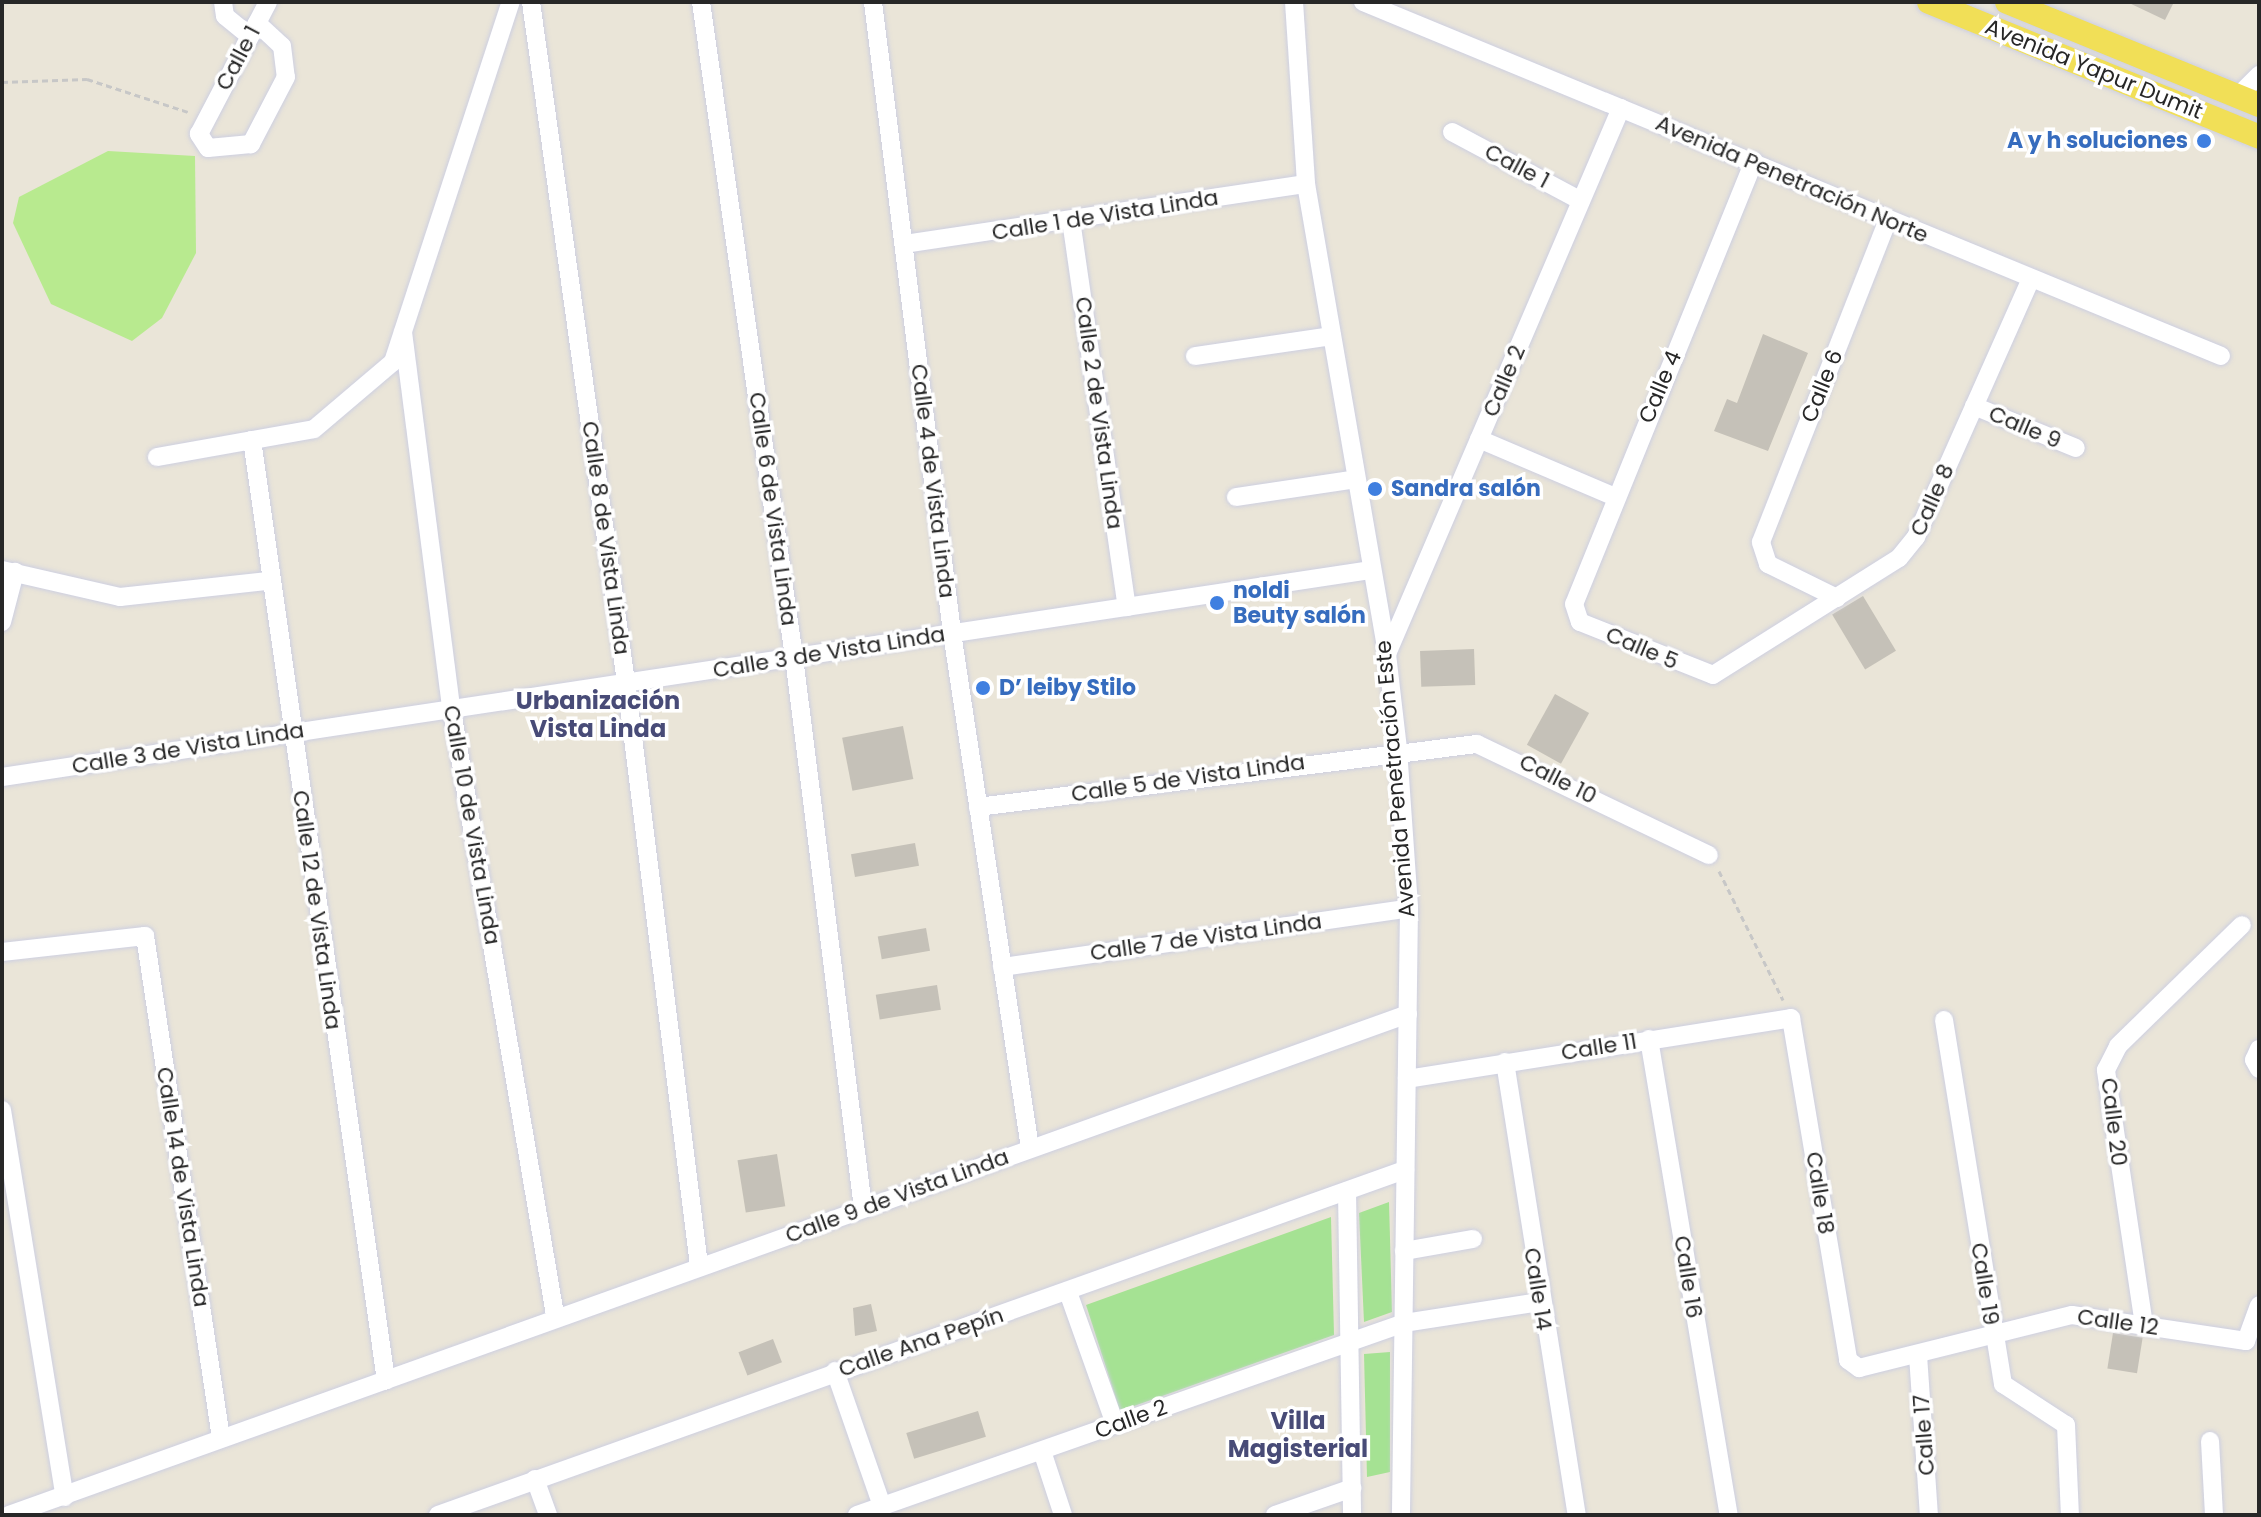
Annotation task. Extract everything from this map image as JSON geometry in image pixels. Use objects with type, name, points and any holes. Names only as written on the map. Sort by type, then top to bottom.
[{"type":"main road","name":"Avenida Yapur Dumit","points":[[1929,2],[2259,137]]},
{"type":"main road","name":"Avenida Yapur Dumit","points":[[2007,2],[2249,101]]},
{"type":"street","points":[[209,114],[199,134],[208,148],[251,144],[264,125],[287,62],[282,46],[225,16],[223,2]]},
{"type":"street","name":"Calle 1","points":[[209,114],[268,2]]},
{"type":"street","points":[[157,457],[314,429],[349,405],[393,362],[511,2]]},
{"type":"street","name":"Calle 8 de Vista Linda","points":[[531,2],[626,682],[699,1266]]},
{"type":"street","name":"Calle 6 de Vista Linda","points":[[701,2],[794,657],[863,1208]]},
{"type":"street","name":"Calle 4 de Vista Linda","points":[[873,2],[952,633],[1030,1148]]},
{"type":"street","name":"Avenida Penetración Este","points":[[1294,2],[1306,184],[1387,654],[1398,749],[1409,908],[1401,1515]]},
{"type":"street","name":"Avenida Penetración Norte","points":[[1363,2],[1754,161],[2030,281],[2221,356]]},
{"type":"street","points":[[2249,101],[2259,75]]},
{"type":"street","name":"Calle 2","points":[[1387,654],[1621,108]]},
{"type":"street","name":"Calle 1","points":[[1452,132],[1581,201]]},
{"type":"street","name":"Calle 4","points":[[1575,614],[1615,497],[1754,161]]},
{"type":"street","name":"Calle 1 de Vista Linda","points":[[904,244],[1306,184]]},
{"type":"street","name":"Calle 6","points":[[1837,598],[1768,564],[1762,554],[1761,542],[1888,219]]},
{"type":"street","name":"Calle 2 de Vista Linda","points":[[1071,220],[1127,607]]},
{"type":"street","name":"Calle 8","points":[[1713,675],[1908,551],[2030,281]]},
{"type":"street","name":"Calle 10 de Vista Linda","points":[[403,332],[451,705],[555,1315]]},
{"type":"street","points":[[1195,356],[1332,336]]},
{"type":"street","name":"Calle 9","points":[[1974,406],[2076,448]]},
{"type":"street","points":[[1479,439],[1615,497]]},
{"type":"street","name":"Calle 12 de Vista Linda","points":[[252,440],[268,581],[386,1380]]},
{"type":"street","points":[[1236,497],[1356,479]]},
{"type":"street","name":"Calle 3 de Vista Linda","points":[[2,777],[451,705],[626,682],[1371,570]]},
{"type":"street","points":[[2,622],[8,571],[120,597],[268,581]]},
{"type":"street","name":"Calle 5","points":[[1575,614],[1580,622],[1713,675]]},
{"type":"street","name":"Calle 10","points":[[1398,749],[1488,746],[1709,855]]},
{"type":"street","name":"Calle 5 de Vista Linda","points":[[978,807],[1398,749]]},
{"type":"street","name":"Calle 7 de Vista Linda","points":[[1002,967],[1409,908]]},
{"type":"street","name":"Calle 20","points":[[2144,1325],[2106,1070],[2118,1046],[2242,925]]},
{"type":"street","name":"Calle 14 de Vista Linda","points":[[2,952],[145,936],[221,1438]]},
{"type":"street","name":"Calle 9 de Vista Linda","points":[[9,1515],[386,1380],[555,1315],[1408,1014]]},
{"type":"street","name":"Calle 11","points":[[1407,1079],[1791,1018]]},
{"type":"street","name":"Calle 18","points":[[1791,1018],[1853,1366]]},
{"type":"street","name":"Calle 19","points":[[1944,1020],[1993,1339],[2003,1384],[2066,1425],[2070,1515]]},
{"type":"street","name":"Calle 16","points":[[1649,1039],[1729,1515]]},
{"type":"street","points":[[2259,1049],[2254,1060],[2259,1069]]},
{"type":"street","name":"Calle 14","points":[[1505,1062],[1540,1302],[1577,1515]]},
{"type":"street","points":[[2,1110],[10,1206],[65,1497]]},
{"type":"street","name":"Calle Ana Pepín","points":[[438,1515],[1405,1170]]},
{"type":"street","points":[[1347,1191],[1352,1515]]},
{"type":"street","points":[[1404,1251],[1473,1239]]},
{"type":"street","points":[[1068,1292],[1115,1424]]},
{"type":"street","name":"Calle 2","points":[[857,1515],[1404,1323],[1540,1302]]},
{"type":"street","name":"Calle 12","points":[[1853,1366],[1993,1339],[2063,1316],[2246,1341],[2259,1305]]},
{"type":"street","name":"Calle 17","points":[[1918,1355],[1929,1515]]},
{"type":"street","points":[[835,1371],[882,1506]]},
{"type":"street","points":[[2210,1441],[2214,1515]]},
{"type":"street","points":[[1042,1451],[1063,1515]]},
{"type":"street","points":[[535,1479],[548,1515]]},
{"type":"street","points":[[1275,1515],[1352,1488]]},
{"type":"path","points":[[2,82],[87,79],[179,111],[209,114]]},
{"type":"path","points":[[1709,855],[1791,1018]]},
{"type":"green space","points":[[108,151],[195,156],[196,253],[162,318],[132,341],[51,304],[13,223],[19,197]]},
{"type":"green space","points":[[1389,1202],[1392,1312],[1364,1322],[1359,1213]]},
{"type":"green space","points":[[1331,1217],[1334,1335],[1120,1411],[1086,1305]]},
{"type":"green space","points":[[1390,1352],[1390,1472],[1367,1477],[1364,1354]]},
{"type":"building","points":[[2127,2],[2174,2],[2165,20]]},
{"type":"building","points":[[1763,334],[1808,353],[1768,451],[1714,431],[1727,399],[1737,403]]},
{"type":"building","points":[[1863,596],[1896,651],[1865,669],[1832,615]]},
{"type":"building","points":[[1474,649],[1475,685],[1421,687],[1420,651]]},
{"type":"building","points":[[1555,694],[1589,713],[1561,764],[1527,745]]},
{"type":"building","points":[[903,726],[913,779],[852,791],[842,738]]},
{"type":"building","points":[[915,843],[919,866],[855,877],[851,854]]},
{"type":"building","points":[[926,928],[930,951],[882,959],[878,937]]},
{"type":"building","points":[[937,985],[941,1010],[880,1019],[876,995]]},
{"type":"building","points":[[777,1154],[785,1206],[746,1213],[737,1160]]},
{"type":"building","points":[[871,1304],[877,1331],[855,1336],[853,1308]]},
{"type":"building","points":[[2113,1333],[2143,1338],[2137,1373],[2107,1369]]},
{"type":"building","points":[[773,1339],[782,1362],[747,1376],[738,1352]]},
{"type":"building","points":[[978,1411],[986,1437],[914,1459],[906,1433]]},
{"type":"place","name":"A y h soluciones","points":[[2204,141]]},
{"type":"place","name":"Sandra salón","points":[[1375,489]]},
{"type":"place","name":"noldi Beuty salón","points":[[1217,603]]},
{"type":"place","name":"D’ leiby Stilo","points":[[983,688]]},
{"type":"district","name":"Urbanización Vista Linda","points":[[598,715]]},
{"type":"district","name":"Villa Magisterial","points":[[1298,1435]]}]
